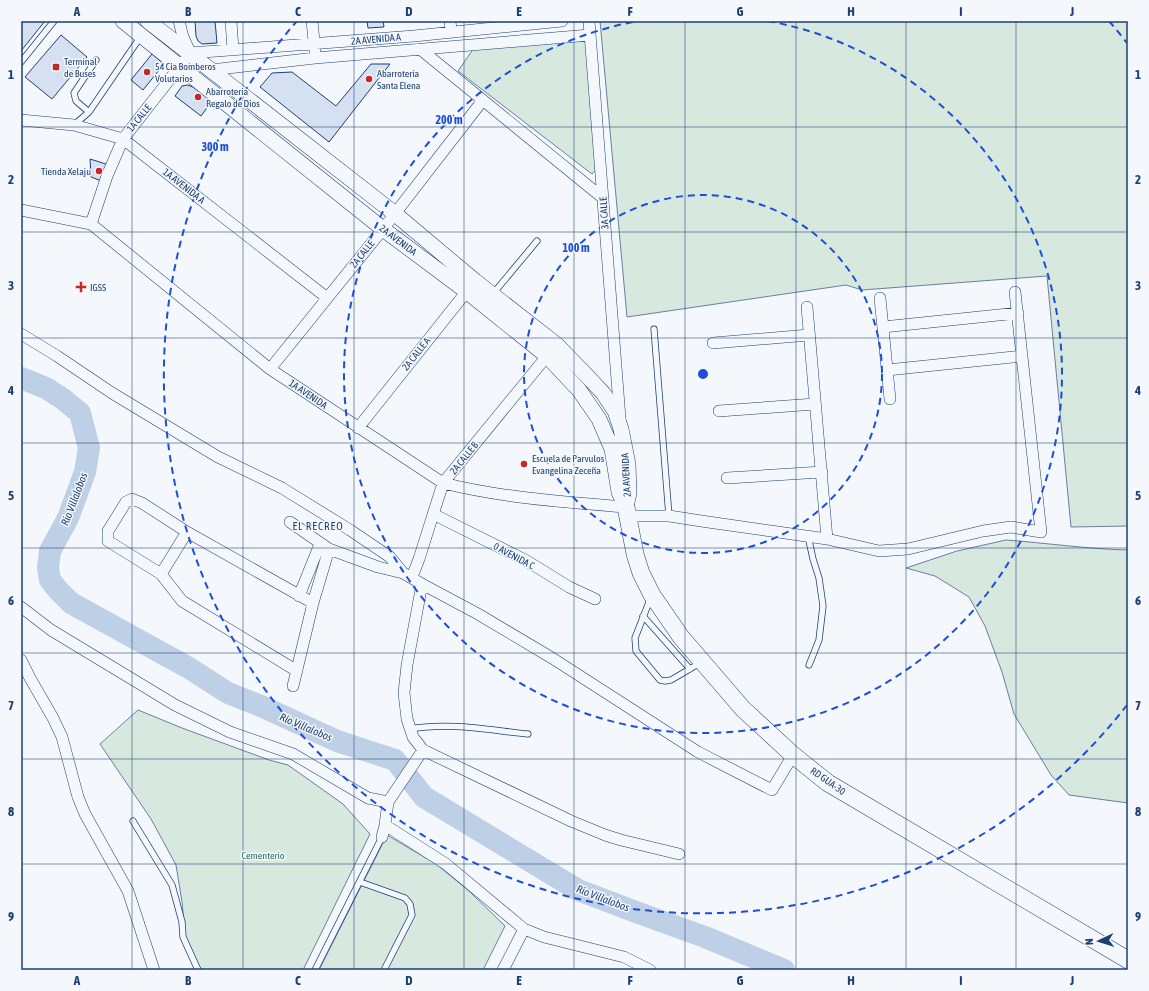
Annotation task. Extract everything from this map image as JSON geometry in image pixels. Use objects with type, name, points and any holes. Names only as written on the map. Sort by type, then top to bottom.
[{"type":"main road","name":"RD GUA-30","points":[[627,511],[635,554],[641,573],[652,595],[681,637],[696,665],[793,755],[828,783],[1128,960]]},
{"type":"street","name":"2A AVENIDA","points":[[123,21],[383,229],[470,286],[492,295],[557,345],[603,393],[615,411],[621,429],[628,464],[629,493],[627,511]]},
{"type":"street","name":"2A AVENIDA","points":[[148,21],[394,213],[470,286],[547,356],[579,390],[600,419],[607,433],[612,449],[619,492],[627,511]]},
{"type":"street","points":[[179,21],[182,37],[190,53]]},
{"type":"street","points":[[231,21],[233,50]]},
{"type":"street","points":[[312,21],[315,58]]},
{"type":"street","name":"2A AVENIDA A","points":[[190,53],[314,44],[450,26],[562,21]]},
{"type":"street","name":"3A CALLE","points":[[589,21],[621,429]]},
{"type":"street","name":"2A AVENIDA A","points":[[211,70],[420,48],[590,35]]},
{"type":"street","points":[[420,48],[603,198]]},
{"type":"street","name":"1A CALLE","points":[[91,224],[107,176],[123,139],[181,67],[190,53]]},
{"type":"street","name":"2A CALLE","points":[[270,369],[383,229],[483,100]]},
{"type":"street","name":"1A AVENIDA A","points":[[21,120],[74,125],[123,139],[326,298]]},
{"type":"street","name":"1A AVENIDA","points":[[21,210],[91,224],[270,369],[443,483],[472,490],[808,536],[879,551],[908,549],[983,531],[1004,528],[1041,532],[1022,356]]},
{"type":"street","name":"2A CALLE A","points":[[358,428],[470,286]]},
{"type":"street","points":[[887,370],[1022,356],[1015,292]]},
{"type":"street","points":[[880,298],[890,399]]},
{"type":"street","points":[[807,307],[827,539]]},
{"type":"street","points":[[883,327],[1018,313]]},
{"type":"street","points":[[21,334],[58,356],[112,393],[218,458],[282,488],[350,530],[390,557],[407,575]]},
{"type":"street","points":[[713,343],[809,335]]},
{"type":"street","name":"2A CALLE B","points":[[407,575],[419,559],[443,483],[547,356]]},
{"type":"street","points":[[719,411],[815,404]]},
{"type":"street","points":[[607,433],[621,429]]},
{"type":"street","points":[[727,478],[822,472]]},
{"type":"street","points":[[297,671],[182,601],[161,574],[108,541],[108,531],[126,502],[132,499],[142,503],[187,532],[313,604]]},
{"type":"street","name":"0 AVENIDA C","points":[[433,514],[595,599]]},
{"type":"street","points":[[290,522],[325,546],[378,567],[407,575],[478,614],[552,658],[698,752],[772,790],[793,755]]},
{"type":"street","points":[[161,574],[187,532]]},
{"type":"street","points":[[299,596],[325,546]]},
{"type":"street","points":[[293,686],[313,604],[325,546]]},
{"type":"street","points":[[422,584],[407,665],[404,693],[407,719],[410,729],[413,738],[423,750],[572,821],[605,835],[679,854]]},
{"type":"street","points":[[21,607],[51,630],[175,705],[230,732],[293,754],[368,798],[389,799]]},
{"type":"street","points":[[21,660],[62,737],[78,797],[85,814],[128,891],[154,970]]},
{"type":"street","points":[[382,837],[389,799],[423,750]]},
{"type":"street","points":[[385,825],[446,864],[524,929],[544,937],[624,957],[650,970]]},
{"type":"street","points":[[503,970],[524,929]]},
{"type":"lane","points":[[21,62],[54,21]]},
{"type":"lane","points":[[74,125],[89,112],[141,36]]},
{"type":"lane","points":[[89,112],[76,101],[74,93],[96,60]]},
{"type":"lane","points":[[492,295],[537,241]]},
{"type":"lane","points":[[654,329],[669,516]]},
{"type":"lane","points":[[808,536],[819,578],[823,606],[819,640],[809,665]]},
{"type":"lane","points":[[644,616],[696,665],[670,680],[660,680],[636,651],[635,638],[652,595]]},
{"type":"lane","points":[[410,729],[426,726],[453,726],[528,734]]},
{"type":"lane","points":[[133,821],[172,885],[180,916],[183,937],[198,970]]},
{"type":"lane","points":[[315,970],[382,837]]},
{"type":"lane","points":[[360,882],[405,898],[410,904],[412,915],[384,970]]},
{"type":"green space","points":[[600,21],[1128,21],[1128,526],[1071,527],[1047,276],[862,290],[846,285],[627,317]]},
{"type":"green space","points":[[585,38],[600,166],[592,174],[458,71],[476,45]]},
{"type":"green space","points":[[1006,540],[1128,550],[1128,803],[1069,795],[1051,775],[1014,714],[1002,672],[985,626],[969,597],[935,576],[906,568],[957,551]]},
{"type":"green space","name":"Cementerio","points":[[138,710],[269,760],[288,765],[343,804],[370,834],[303,970],[199,970],[186,942],[176,865],[151,819],[100,744]]},
{"type":"green space","points":[[387,835],[436,864],[469,891],[505,926],[483,970],[319,970]]},
{"type":"building","points":[[21,21],[45,21],[21,51]]},
{"type":"building","points":[[195,21],[215,21],[217,43],[202,44],[198,41],[196,36]]},
{"type":"building","points":[[367,21],[383,21],[384,27],[368,28]]},
{"type":"building","name":"Terminal de Buses","points":[[61,35],[87,57],[52,99],[25,77]]},
{"type":"building","name":"54 Cía Bomberos Volutarios","points":[[152,54],[164,64],[143,90],[131,80]]},
{"type":"building","points":[[371,64],[390,64],[329,142],[260,87],[272,73],[292,72],[336,106]]},
{"type":"building","points":[[187,85],[193,87],[212,101],[201,116],[175,96],[182,86]]},
{"type":"building","name":"Tienda Xelaju","points":[[90,159],[109,165],[104,182],[91,177]]},
{"type":"waterway","name":"Río Villalobos","points":[[21,378],[46,388],[63,399],[80,413],[89,448],[85,472],[68,518],[50,551],[48,568],[50,580],[71,603],[189,668],[228,693],[261,706],[337,741],[395,760],[424,797],[578,890],[705,937],[784,970]]},
{"type":"place","name":"Terminal de Buses","points":[[56,67]]},
{"type":"place","name":"54 Cía Bomberos Volutarios","points":[[147,72]]},
{"type":"place","name":"Abarroteria Santa Elena","points":[[369,79]]},
{"type":"place","name":"Abarroteria Regalo de Dios","points":[[198,97]]},
{"type":"place","name":"Tienda Xelaju","points":[[99,171]]},
{"type":"place","name":"IGSS","points":[[81,287]]},
{"type":"place","name":"Escuela de Parvulos Evangelina Zeceña","points":[[524,464]]},
{"type":"district","name":"EL RECREO","points":[[318,526]]}]
